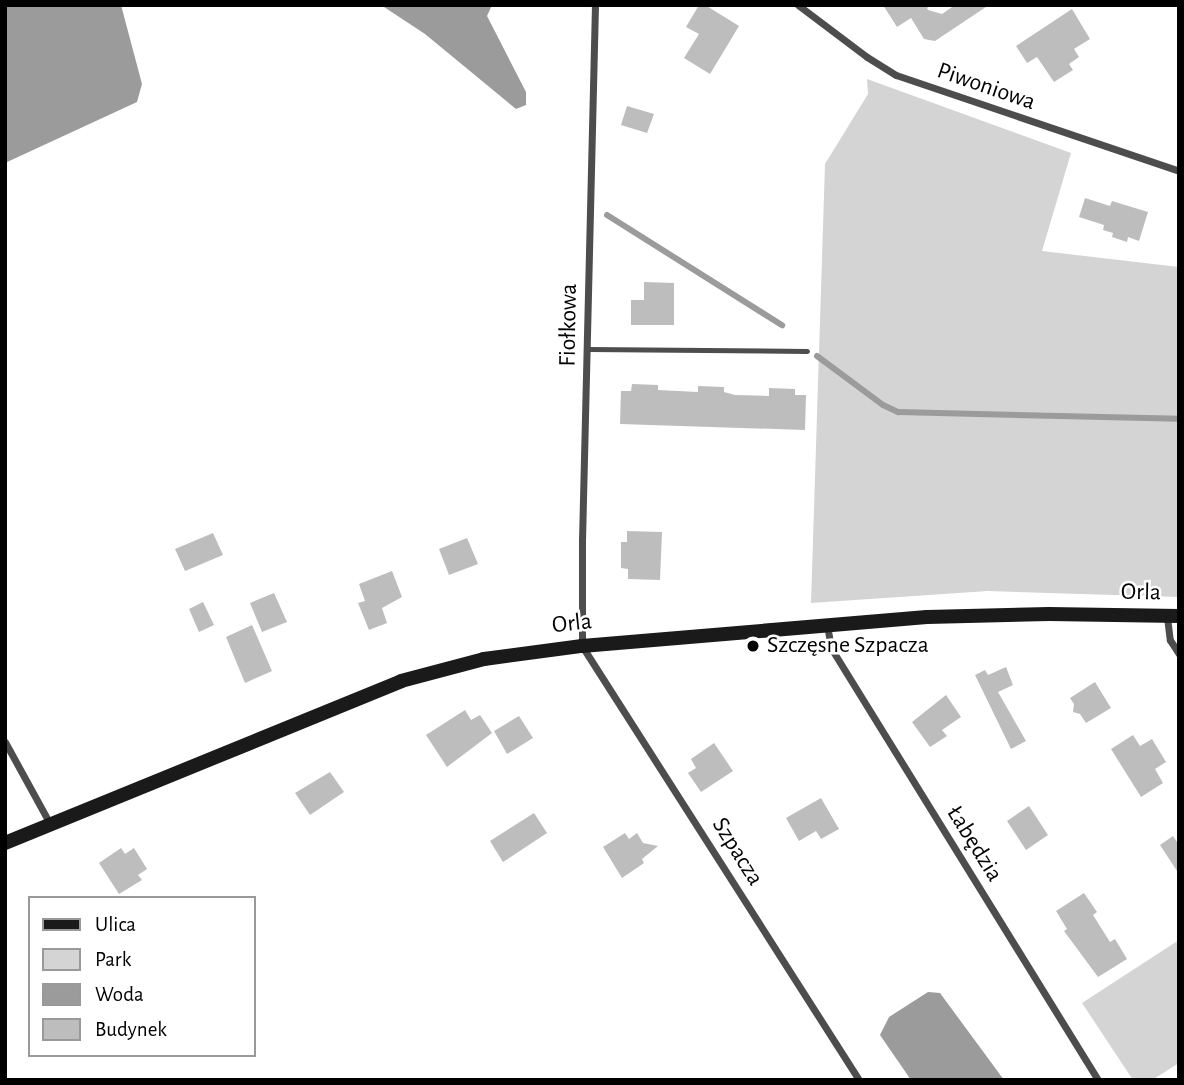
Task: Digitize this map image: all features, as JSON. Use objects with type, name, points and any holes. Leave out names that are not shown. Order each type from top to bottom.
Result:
[{"type":"street","name":"Fiołkowa","points":[[582,646],[594,5]]},
{"type":"street","name":"Piwoniowa","points":[[798,5],[867,58],[896,75],[1179,171]]},
{"type":"street","name":"Orla","points":[[5,843],[401,681],[484,659],[582,646],[988,614],[1173,616]]},
{"type":"street","points":[[1173,616],[1170,640],[1179,654]]},
{"type":"street","name":"Łabędzia","points":[[827,625],[831,648],[1098,1080]]},
{"type":"street","name":"Szpacza","points":[[582,646],[859,1080]]},
{"type":"street","points":[[5,742],[50,825]]},
{"type":"lane","points":[[588,349],[807,351]]},
{"type":"green space","points":[[867,79],[1071,153],[1042,251],[1179,267],[1179,597],[988,591],[811,603],[825,164],[868,94]]},
{"type":"green space","points":[[1179,940],[1179,1063],[1152,1080],[1133,1080],[1082,1003]]},
{"type":"water","points":[[5,5],[121,5],[142,84],[137,102],[5,163]]},
{"type":"water","points":[[381,5],[492,5],[487,16],[526,92],[526,105],[516,109],[425,34]]},
{"type":"water","points":[[928,992],[940,993],[1004,1080],[911,1080],[880,1035],[889,1017]]},
{"type":"building","points":[[699,5],[705,5],[739,26],[710,74],[684,58],[699,34],[686,27]]},
{"type":"building","points":[[883,5],[931,5],[928,10],[942,14],[955,5],[989,5],[935,41],[924,39],[911,18],[897,27]]},
{"type":"building","points":[[1072,9],[1090,39],[1074,49],[1079,57],[1069,64],[1073,70],[1054,82],[1037,57],[1027,63],[1016,46]]},
{"type":"building","points":[[627,106],[654,114],[647,133],[621,125]]},
{"type":"building","points":[[1085,198],[1110,206],[1112,201],[1148,212],[1139,241],[1128,237],[1127,242],[1112,237],[1113,233],[1103,230],[1104,225],[1079,217]]},
{"type":"building","points":[[644,282],[674,283],[674,325],[631,325],[631,300],[644,300]]},
{"type":"building","points":[[632,384],[658,385],[658,390],[698,392],[698,386],[724,387],[724,392],[735,395],[769,396],[769,388],[795,389],[795,395],[806,395],[805,430],[620,424],[621,391],[631,391]]},
{"type":"building","points":[[627,531],[662,532],[660,580],[628,579],[628,569],[621,568],[621,542],[627,542]]},
{"type":"building","points":[[213,533],[223,555],[185,571],[175,549]]},
{"type":"building","points":[[467,538],[478,564],[449,575],[439,549]]},
{"type":"building","points":[[392,571],[402,597],[382,608],[387,623],[369,630],[358,603],[365,601],[359,584]]},
{"type":"building","points":[[274,593],[287,622],[262,632],[250,603]]},
{"type":"building","points":[[203,602],[214,625],[199,632],[189,609]]},
{"type":"building","points":[[252,625],[272,671],[245,683],[226,637]]},
{"type":"building","points":[[1006,667],[1013,685],[998,692],[1026,741],[1011,749],[975,675],[985,670],[988,675]]},
{"type":"building","points":[[1095,682],[1111,708],[1086,723],[1080,714],[1073,712],[1074,704],[1070,698]]},
{"type":"building","points":[[946,695],[961,717],[942,730],[947,736],[930,747],[912,722]]},
{"type":"building","points":[[465,710],[471,720],[480,715],[492,733],[447,767],[426,735]]},
{"type":"building","points":[[519,716],[533,738],[507,754],[494,731]]},
{"type":"building","points":[[1133,735],[1140,746],[1152,739],[1166,762],[1155,769],[1163,783],[1141,797],[1111,749]]},
{"type":"building","points":[[714,743],[733,771],[701,792],[688,773],[696,768],[691,759]]},
{"type":"building","points":[[330,772],[344,792],[310,815],[295,793]]},
{"type":"building","points":[[821,798],[839,829],[821,839],[816,831],[799,841],[786,818]]},
{"type":"building","points":[[1029,806],[1048,835],[1026,850],[1007,821]]},
{"type":"building","points":[[534,813],[547,833],[503,862],[490,841]]},
{"type":"building","points":[[625,833],[629,839],[637,833],[643,843],[658,846],[642,859],[644,863],[622,878],[603,847]]},
{"type":"building","points":[[1173,836],[1179,845],[1179,874],[1160,845]]},
{"type":"building","points":[[121,848],[125,854],[134,848],[147,869],[138,875],[142,880],[119,894],[99,863]]},
{"type":"building","points":[[1084,893],[1097,912],[1093,915],[1110,942],[1115,939],[1127,959],[1098,977],[1064,931],[1067,929],[1056,911]]},
{"type":"waterway","points":[[607,215],[782,325]]},
{"type":"waterway","points":[[817,356],[883,405],[898,412],[1179,419]]},
{"type":"place","name":"Szczęsne Szpacza","points":[[753,646]]}]
